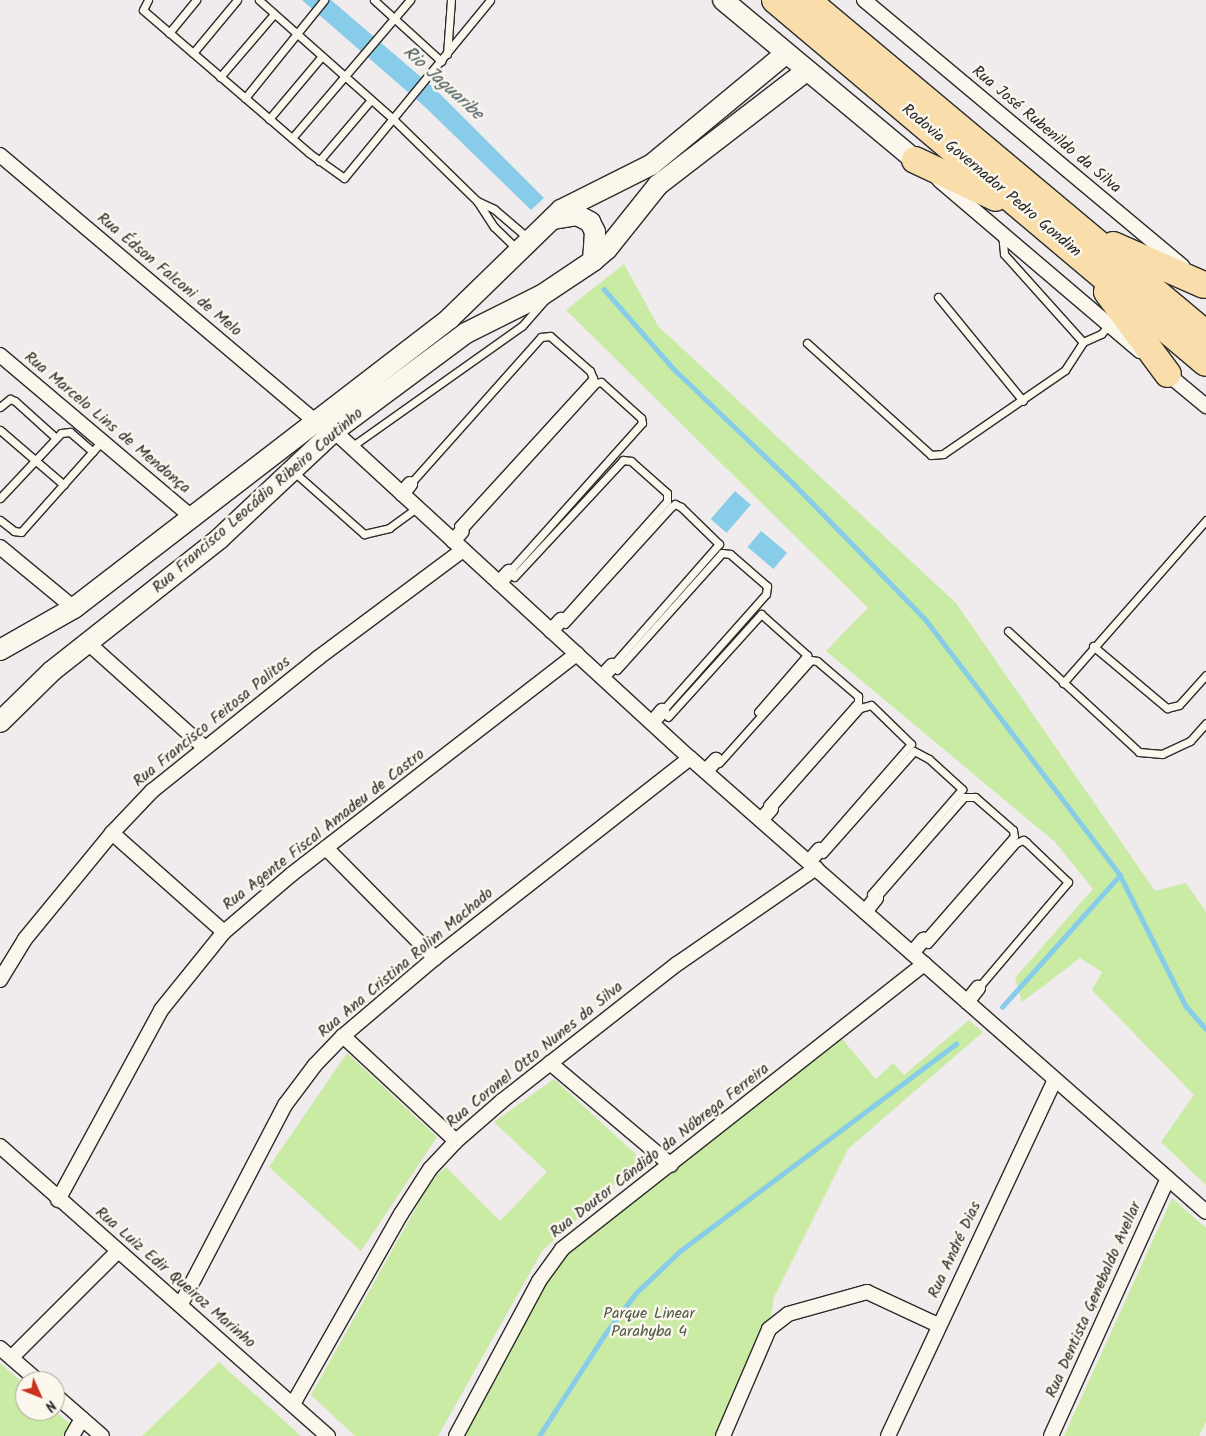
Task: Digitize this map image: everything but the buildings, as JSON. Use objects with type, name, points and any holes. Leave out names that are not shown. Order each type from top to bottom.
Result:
[{"type":"highway","name":"Rodovia Governador Pedro Gondim","points":[[775,0],[1028,213],[1089,250],[1206,334]]},
{"type":"highway","name":"Rodovia Governador Pedro Gondim","points":[[816,4],[1089,250],[1206,363]]},
{"type":"highway","points":[[915,160],[1028,213]]},
{"type":"highway","points":[[1089,250],[1205,285]]},
{"type":"highway","points":[[1089,250],[1168,374]]},
{"type":"main road","points":[[723,0],[785,54],[915,160]]},
{"type":"main road","name":"Rua Francisco Leocádio Ribeiro Coutinho","points":[[0,650],[74,608],[458,312],[523,244],[549,220],[574,201],[617,185],[652,165],[785,54]]},
{"type":"main road","name":"Rua Francisco Leocádio Ribeiro Coutinho","points":[[0,722],[52,670],[219,539],[334,432],[466,333],[555,287],[594,261],[607,249],[658,185],[806,71]]},
{"type":"main road","points":[[549,220],[577,215],[590,222],[595,232],[594,261]]},
{"type":"street","name":"Rua José Rubenildo da Silva","points":[[864,0],[1205,285]]},
{"type":"street","name":"Rua Édson Falconi de Melo","points":[[0,154],[316,422]]},
{"type":"street","points":[[915,160],[1206,406]]},
{"type":"street","name":"Rua Marcelo Lins de Mendonça","points":[[0,355],[98,447],[192,517]]},
{"type":"street","points":[[334,432],[406,489],[417,508],[457,537],[502,586],[690,758],[1206,1212]]},
{"type":"street","name":"Rua Francisco Feitosa Palitos","points":[[0,980],[25,939],[112,833],[152,791],[457,537]]},
{"type":"street","points":[[0,546],[74,608]]},
{"type":"street","points":[[502,586],[512,575]]},
{"type":"street","points":[[553,633],[563,622]]},
{"type":"street","points":[[88,643],[204,747]]},
{"type":"street","name":"Rua Agente Fiscal Amadeu de Castro","points":[[58,1200],[161,1010],[224,932],[326,848],[577,654]]},
{"type":"street","points":[[604,679],[614,668]]},
{"type":"street","points":[[655,725],[665,714]]},
{"type":"street","name":"Rua Ana Cristina Rolim Machado","points":[[182,1304],[285,1105],[315,1065],[343,1036],[434,958],[690,758]]},
{"type":"street","points":[[707,772],[717,761]]},
{"type":"street","points":[[759,818],[769,807]]},
{"type":"street","points":[[112,833],[224,932]]},
{"type":"street","points":[[326,848],[434,958]]},
{"type":"street","name":"Rua Coronel Otto Nunes da Silva","points":[[293,1404],[400,1214],[430,1169],[456,1141],[550,1063],[677,964],[813,865],[821,852]]},
{"type":"street","points":[[863,909],[874,896]]},
{"type":"street","name":"Rua Doutor Cândido da Nóbrega Ferreira","points":[[456,1436],[553,1260],[576,1237],[671,1165],[917,958],[926,942]]},
{"type":"street","points":[[967,1002],[978,988]]},
{"type":"street","points":[[343,1036],[456,1141]]},
{"type":"street","points":[[550,1063],[671,1165]]},
{"type":"street","name":"Rua André Dias","points":[[888,1436],[938,1325],[1055,1080]]},
{"type":"street","name":"Rua Luiz Edir Queiroz Marinho","points":[[0,1146],[58,1200],[182,1304],[328,1436]]},
{"type":"street","name":"Rua Dentista Genebaldo Avellar","points":[[1051,1436],[1168,1178]]},
{"type":"street","points":[[12,1357],[118,1250]]},
{"type":"street","points":[[723,1436],[769,1329],[788,1314],[867,1292],[938,1325]]},
{"type":"street","points":[[0,1348],[27,1371]]},
{"type":"street","points":[[65,1404],[102,1436]]},
{"type":"street","points":[[72,1436],[82,1419]]},
{"type":"lane","points":[[148,0],[142,9],[340,178],[350,174],[490,0]]},
{"type":"lane","points":[[168,32],[196,0]]},
{"type":"lane","points":[[193,53],[237,0]]},
{"type":"lane","points":[[259,0],[394,120],[477,201],[494,227],[523,244]]},
{"type":"lane","points":[[245,98],[324,0]]},
{"type":"lane","points":[[374,0],[441,61]]},
{"type":"lane","points":[[292,138],[410,0]]},
{"type":"lane","points":[[447,54],[451,0]]},
{"type":"lane","points":[[220,77],[274,14]]},
{"type":"lane","points":[[269,119],[322,56]]},
{"type":"lane","points":[[319,161],[371,100]]},
{"type":"lane","points":[[477,201],[494,209],[523,244]]},
{"type":"lane","points":[[1002,234],[1004,254],[1083,342]]},
{"type":"lane","points":[[351,447],[522,326],[555,287]]},
{"type":"lane","points":[[938,297],[1023,401]]},
{"type":"lane","points":[[807,343],[916,444],[931,454],[944,454],[1066,370],[1083,342],[1101,334],[1109,325]]},
{"type":"lane","points":[[406,489],[541,337],[550,336],[590,371],[593,378],[457,537]]},
{"type":"lane","points":[[457,537],[596,383],[601,382],[641,418],[640,426],[512,575]]},
{"type":"lane","points":[[0,407],[10,398],[56,438]]},
{"type":"lane","points":[[0,430],[64,485]]},
{"type":"lane","points":[[0,498],[33,460],[61,433],[70,432],[98,447],[21,532],[14,531],[0,520]]},
{"type":"lane","points":[[512,575],[623,460],[631,461],[668,493],[667,501],[563,622]]},
{"type":"lane","points":[[292,470],[364,534],[389,528],[417,508]]},
{"type":"lane","points":[[563,622],[671,507],[675,504],[680,507],[719,544],[614,668]]},
{"type":"lane","points":[[1063,683],[1093,646],[1206,520]]},
{"type":"lane","points":[[614,668],[722,553],[730,554],[768,586],[766,594],[665,714]]},
{"type":"lane","points":[[665,714],[761,614],[806,650],[806,657],[717,761]]},
{"type":"lane","points":[[1008,631],[1139,752],[1162,754],[1190,741],[1206,723]]},
{"type":"lane","points":[[1093,646],[1167,708],[1179,705],[1206,676]]},
{"type":"lane","points":[[717,761],[811,660],[817,661],[858,696],[858,702],[769,807]]},
{"type":"lane","points":[[769,807],[860,708],[872,705],[911,744],[821,852]]},
{"type":"lane","points":[[821,852],[912,753],[917,750],[929,759],[962,789],[874,896]]},
{"type":"lane","points":[[874,896],[964,797],[975,797],[1013,830],[1014,836],[926,942]]},
{"type":"lane","points":[[926,942],[1016,843],[1023,840],[1026,842],[1068,882],[978,988]]},
{"type":"green space","points":[[624,264],[658,326],[956,603],[1155,891],[1186,883],[1206,912],[1206,1185],[1161,1142],[1194,1095],[1092,990],[1102,972],[1080,958],[1022,1002],[1015,978],[1093,889],[1055,842],[826,651],[868,608],[566,310]]},
{"type":"green space","name":"Parque Linear Parahyba 4","points":[[969,1020],[983,1032],[848,1149],[774,1297],[769,1329],[721,1436],[454,1436],[562,1249],[837,1033],[876,1079],[893,1063],[904,1075]]},
{"type":"green space","points":[[347,1053],[437,1137],[361,1251],[269,1167]]},
{"type":"green space","points":[[554,1079],[642,1160],[542,1251],[438,1436],[355,1436],[311,1395],[431,1181],[446,1167],[500,1221],[547,1172],[494,1122]]},
{"type":"green space","points":[[1172,1198],[1206,1228],[1206,1422],[1199,1436],[1064,1436]]},
{"type":"green space","points":[[219,1362],[301,1436],[142,1436]]},
{"type":"green space","points":[[0,1363],[15,1376],[15,1421],[65,1420],[70,1424],[63,1436],[0,1436]]},
{"type":"water","points":[[302,0],[331,0],[436,90],[544,198],[531,210],[424,106]]},
{"type":"water","points":[[735,491],[751,505],[727,533],[711,519]]},
{"type":"water","points":[[761,531],[787,553],[774,569],[748,547]]},
{"type":"waterway","points":[[604,289],[673,368],[792,482],[926,620],[1120,875],[1186,1006],[1206,1029]]},
{"type":"waterway","points":[[1002,1007],[1120,875]]},
{"type":"waterway","points":[[539,1436],[605,1334],[636,1293],[680,1251],[956,1044]]},
{"type":"water label","name":"Rio Jaguaribe","points":[[442,84]]}]
